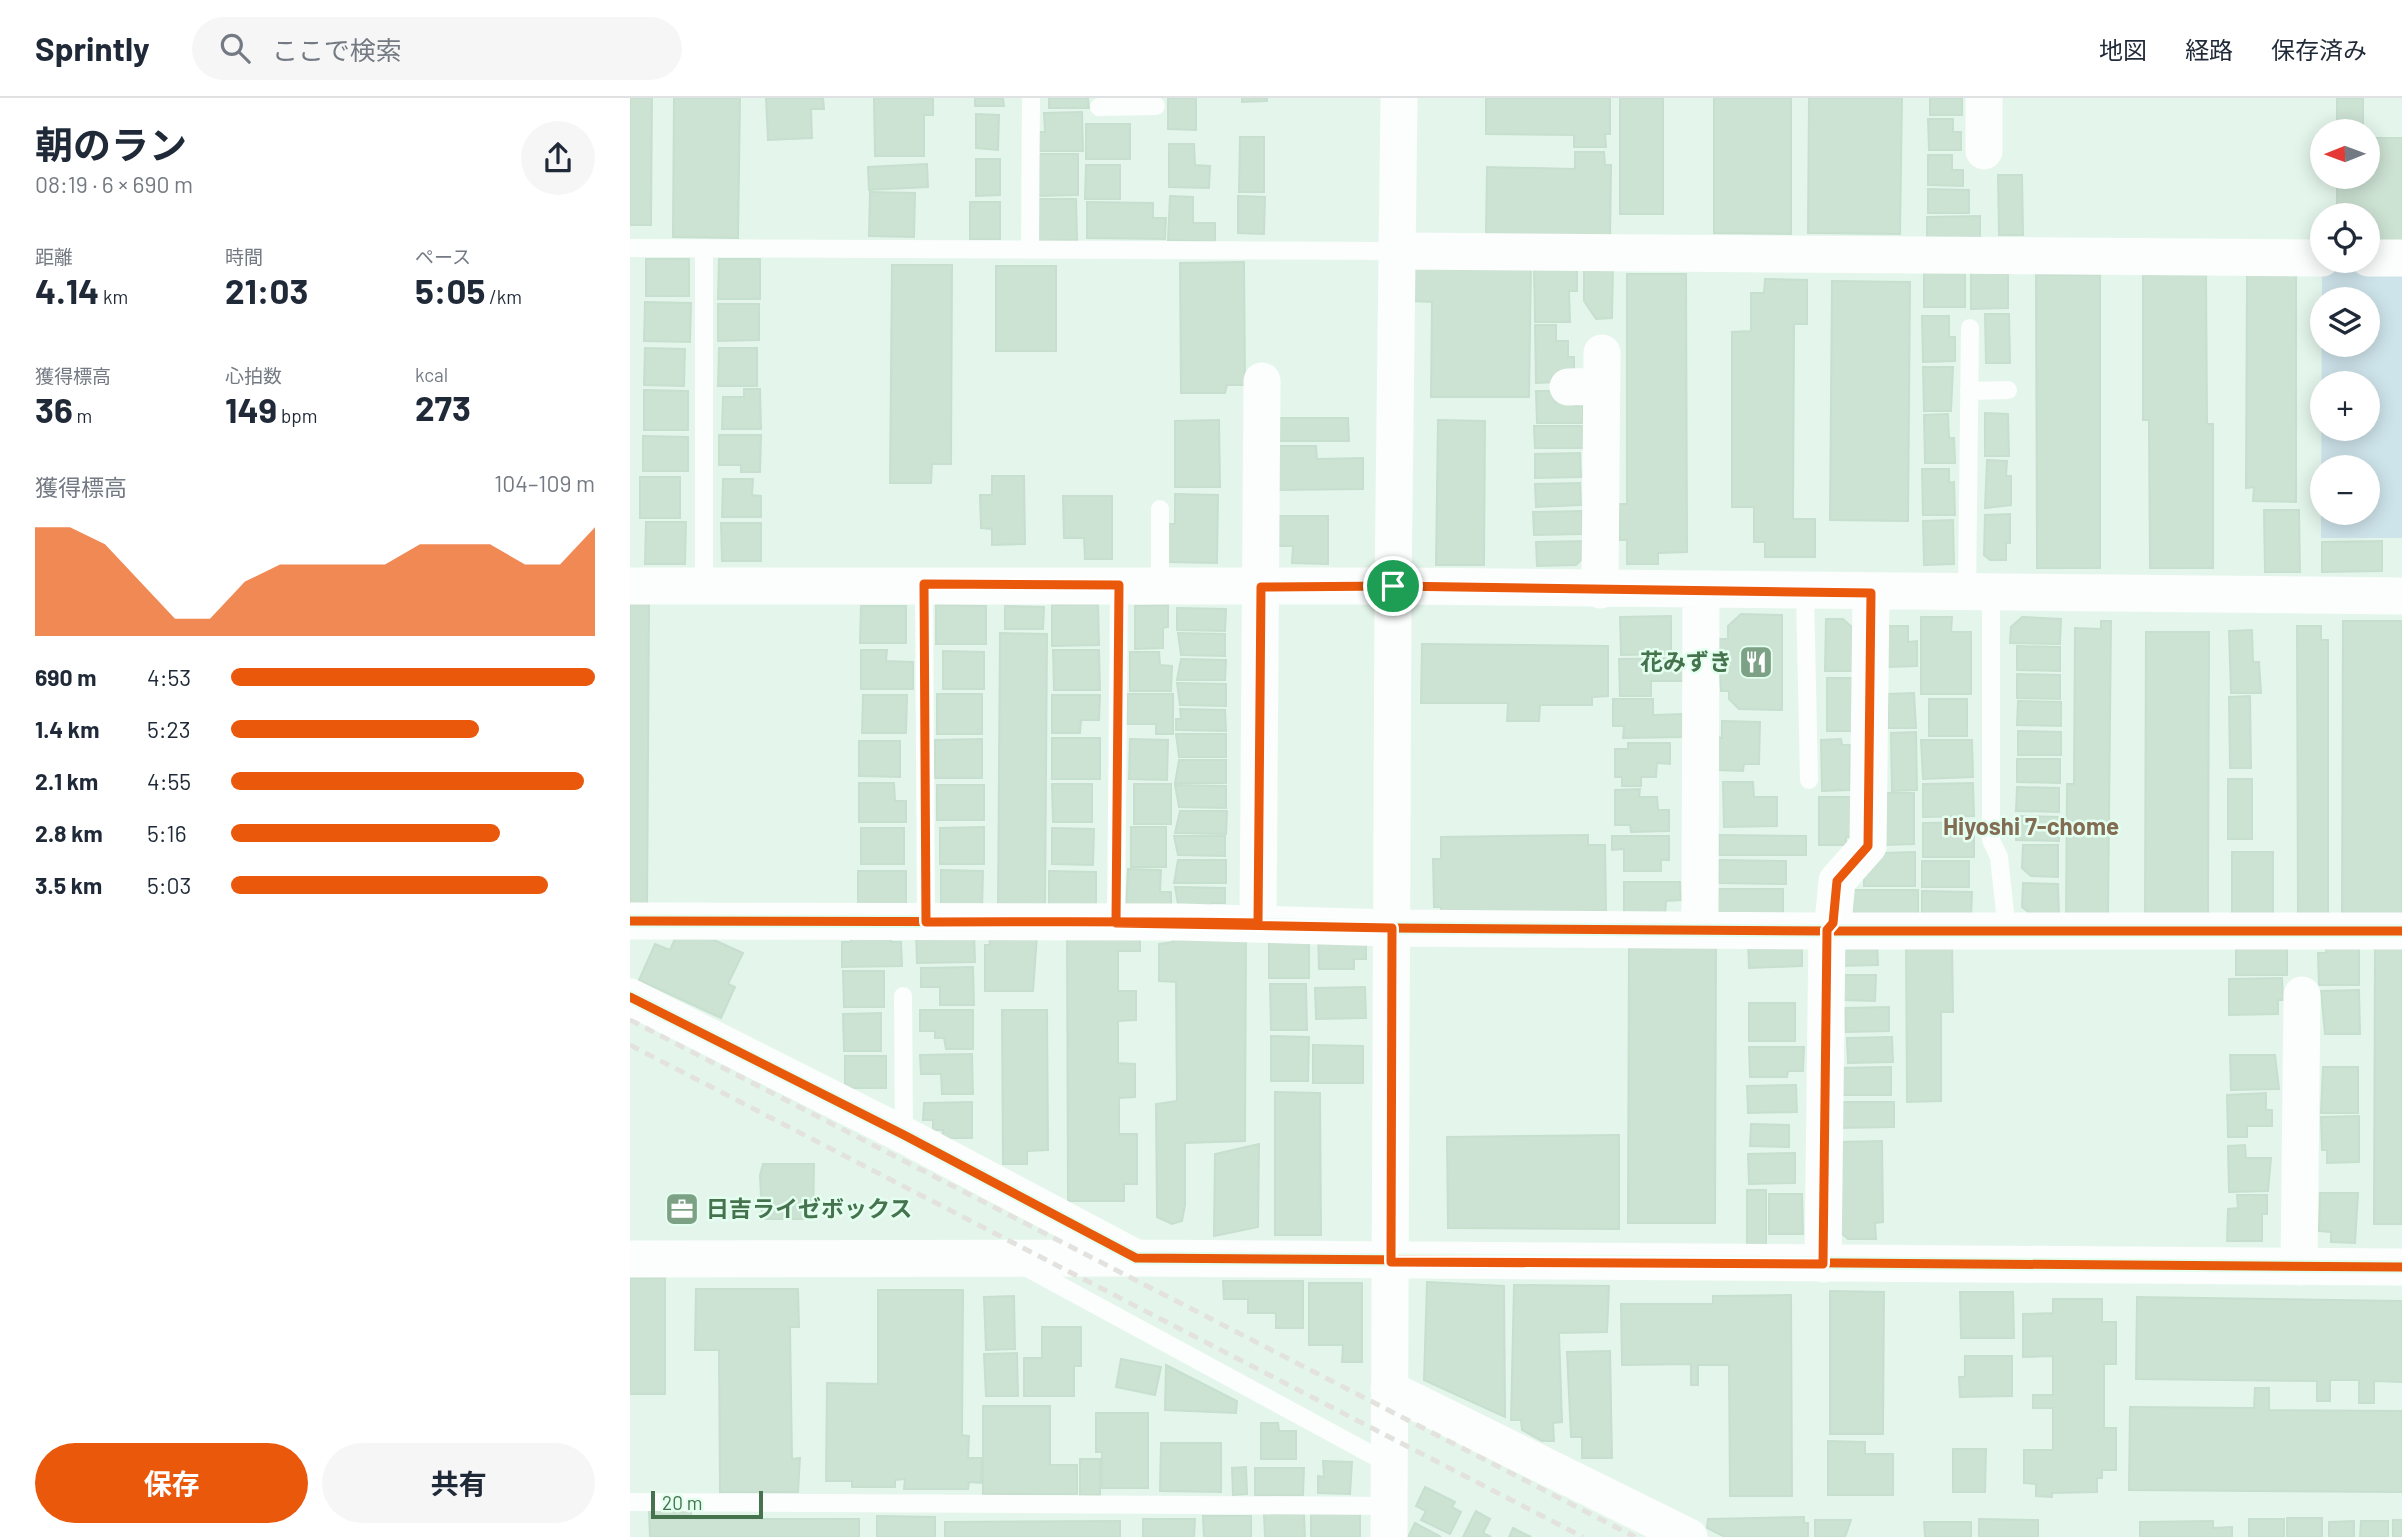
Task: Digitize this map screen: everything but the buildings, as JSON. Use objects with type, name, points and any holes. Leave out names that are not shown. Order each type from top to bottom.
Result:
[{"type":"street","points":[[1389,1522],[1393,586],[1399,98]]},
{"type":"street","points":[[1397,251],[2310,258]]},
{"type":"street","points":[[2380,258],[2402,258]]},
{"type":"street","points":[[1591,375],[1600,590]]},
{"type":"street","points":[[1258,923],[1262,381]]},
{"type":"street","points":[[630,586],[1393,586],[1871,593],[2402,596]]},
{"type":"street","points":[[1700,930],[1701,591]]},
{"type":"street","points":[[1823,1264],[1827,930],[1833,923],[1837,881],[1868,846],[1871,593]]},
{"type":"street","points":[[630,921],[1258,923],[1392,928],[1700,930],[2402,931]]},
{"type":"street","points":[[2299,1266],[2288,1031],[2302,995]]},
{"type":"street","points":[[630,997],[904,1135],[1136,1258]]},
{"type":"street","points":[[630,1259],[1136,1258],[1391,1262],[2402,1267]]},
{"type":"street","points":[[1389,1389],[1689,1537]]},
{"type":"lane","points":[[1030,249],[1031,98]]},
{"type":"lane","points":[[1099,107],[1156,106]]},
{"type":"lane","points":[[630,248],[1397,251]]},
{"type":"lane","points":[[704,248],[704,587]]},
{"type":"lane","points":[[1970,328],[1969,391],[1991,840],[1999,857],[2007,931]]},
{"type":"lane","points":[[1969,391],[2008,390]]},
{"type":"lane","points":[[1160,509],[1160,586]]},
{"type":"lane","points":[[924,584],[926,922]]},
{"type":"lane","points":[[1116,923],[1119,585]]},
{"type":"lane","points":[[1805,592],[1809,780]]},
{"type":"lane","points":[[903,996],[904,1135]]},
{"type":"lane","points":[[1009,1258],[1391,1465]]},
{"type":"lane","points":[[630,1502],[1389,1522]]},
{"type":"shaded area","points":[[2402,272],[2402,538],[2321,538],[2321,525],[2380,525],[2380,455],[2321,455],[2321,441],[2380,441],[2380,371],[2322,371],[2322,357],[2380,357],[2380,287],[2322,287],[2322,273]]},
{"type":"railway","points":[[630,1020],[1635,1537]]},
{"type":"railway","points":[[630,1045],[1583,1537]]},
{"type":"cycle path","points":[[630,921],[1180,922],[1392,928],[1827,931],[2402,931]]},
{"type":"cycle path","points":[[630,997],[904,1135],[1136,1258],[2402,1267]]},
{"type":"place","name":"花みずき","points":[[1756,662]]},
{"type":"place","name":"日吉ライゼボックス","points":[[682,1209]]},
{"type":"district","name":"Hiyoshi 7-chome","points":[[2031,827]]},
{"type":"route","points":[[1393,586],[1261,587],[1258,923],[1180,922],[1116,923],[926,922],[924,584],[1119,585],[1116,923],[1258,923],[1392,928],[1391,1262],[1823,1264],[1827,930],[1833,923],[1837,881],[1868,846],[1871,593],[1393,586]]}]
